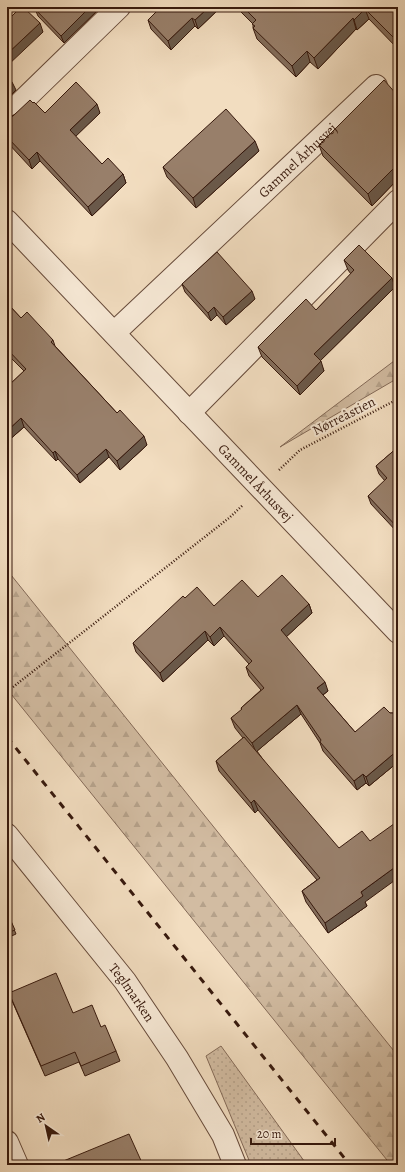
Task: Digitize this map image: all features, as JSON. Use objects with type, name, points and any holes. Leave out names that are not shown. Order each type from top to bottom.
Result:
[{"type":"street","points":[[7,116],[119,7]]},
{"type":"street","name":"Gammel Århusvej","points":[[114,333],[376,86]]},
{"type":"street","points":[[189,413],[398,201]]},
{"type":"street","name":"Gammel Århusvej","points":[[7,221],[398,632]]},
{"type":"street","name":"Teglmarken","points":[[7,835],[125,981],[177,1058],[223,1135],[235,1165]]},
{"type":"street","points":[[7,1142],[17,1165]]},
{"type":"path","name":"Nørreåstien","points":[[300,450],[398,399]]},
{"type":"path","points":[[13,687],[229,518]]},
{"type":"green space","points":[[398,358],[398,378],[280,447]]},
{"type":"green space","points":[[7,570],[398,1056],[398,1165],[391,1165],[7,689]]},
{"type":"green space","points":[[221,1046],[307,1165],[251,1165],[206,1056]]},
{"type":"building","points":[[21,7],[23,7],[40,23],[7,54],[7,21]]},
{"type":"building","points":[[37,7],[90,7],[61,36],[35,9]]},
{"type":"building","points":[[161,7],[209,7],[195,20],[192,18],[168,41],[148,20]]},
{"type":"building","points":[[243,7],[398,7],[398,42],[365,9],[354,20],[353,18],[314,58],[307,51],[292,66],[253,28],[255,26],[252,24],[256,20]]},
{"type":"building","points":[[7,76],[12,82],[7,87]]},
{"type":"building","points":[[384,80],[398,96],[398,176],[393,169],[368,194],[319,145]]},
{"type":"building","points":[[76,82],[97,104],[70,130],[102,164],[108,158],[123,174],[88,207],[37,152],[29,160],[7,137],[7,119],[13,116],[30,100],[45,113]]},
{"type":"building","points":[[226,109],[255,141],[193,198],[163,167]]},
{"type":"building","points":[[359,245],[392,278],[314,354],[321,361],[297,386],[258,347],[306,299],[316,310],[354,270],[344,260]]},
{"type":"building","points":[[217,252],[252,291],[223,317],[214,307],[208,313],[182,284]]},
{"type":"building","points":[[7,303],[21,318],[27,312],[53,340],[51,342],[117,413],[120,410],[144,436],[117,461],[106,449],[77,475],[55,451],[53,453],[21,418],[7,431],[7,387],[26,369],[7,349]]},
{"type":"building","points":[[398,447],[398,528],[368,496],[387,478],[376,466]]},
{"type":"building","points":[[282,575],[309,604],[281,630],[325,682],[317,688],[355,732],[384,707],[390,713],[398,713],[398,750],[366,777],[363,774],[354,781],[320,742],[321,740],[297,705],[252,743],[231,718],[264,688],[246,667],[252,661],[220,627],[210,637],[205,631],[160,673],[133,643],[183,596],[185,598],[197,587],[214,606],[242,580],[258,597]]},
{"type":"building","points":[[244,737],[339,848],[362,831],[370,841],[398,821],[398,865],[361,892],[363,896],[325,923],[302,891],[320,878],[254,800],[251,803],[216,761]]},
{"type":"building","points":[[7,912],[15,930],[7,933]]},
{"type":"building","points":[[56,973],[73,1013],[92,1005],[101,1027],[105,1025],[116,1051],[81,1066],[75,1052],[41,1066],[9,993]]},
{"type":"building","points":[[129,1134],[143,1165],[62,1165],[61,1162]]},
{"type":"railway","points":[[7,737],[350,1165]]}]
